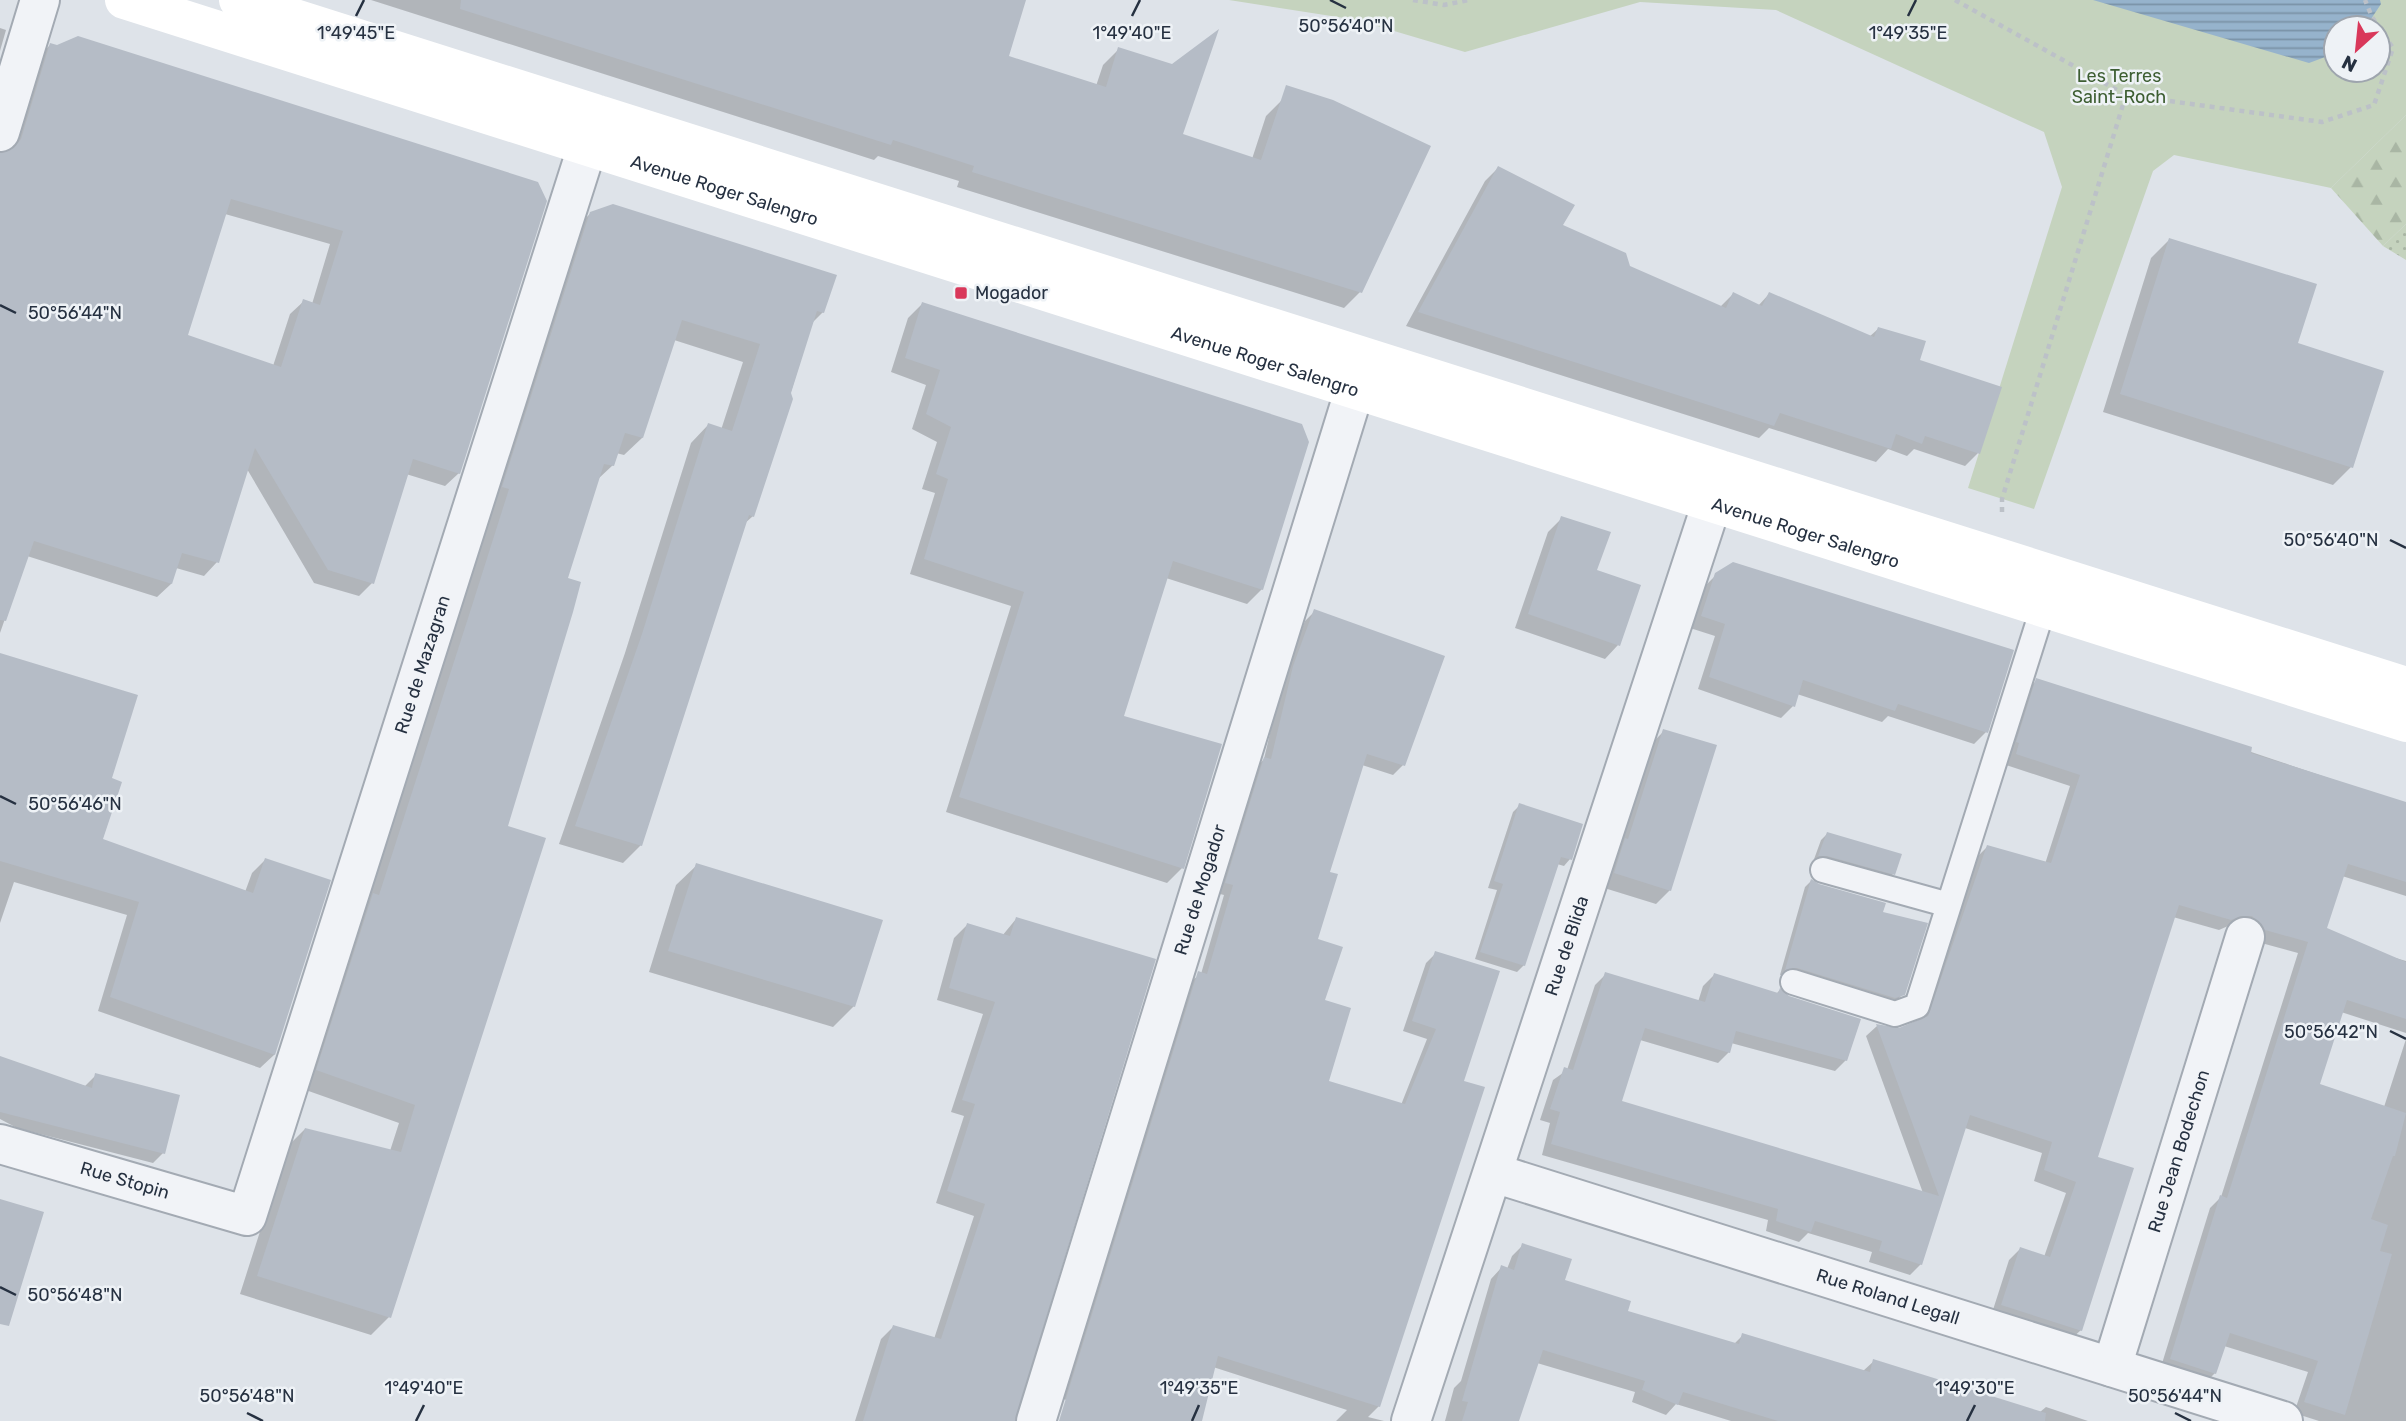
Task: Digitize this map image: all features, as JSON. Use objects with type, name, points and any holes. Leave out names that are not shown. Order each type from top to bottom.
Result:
[{"type":"main road","name":"Avenue Roger Salengro","points":[[124,0],[245,10],[593,130],[1718,487],[2043,608],[2406,723]]},
{"type":"main road","name":"Avenue Roger Salengro","points":[[1718,487],[2001,558],[2406,686]]},
{"type":"street","points":[[0,132],[40,0]]},
{"type":"street","name":"Rue de Mazagran","points":[[247,1216],[593,130]]},
{"type":"street","name":"Rue de Mogador","points":[[1036,1421],[1360,373]]},
{"type":"street","name":"Rue de Blida","points":[[1411,1421],[1718,487]]},
{"type":"street","name":"Rue Jean Bodechon","points":[[2112,1367],[2245,937]]},
{"type":"street","name":"Rue Stopin","points":[[0,1144],[247,1216]]},
{"type":"street","name":"Rue Roland Legall","points":[[1494,1173],[2283,1421]]},
{"type":"lane","points":[[1793,982],[1895,1014],[1917,1006],[2043,608]]},
{"type":"lane","points":[[1823,870],[1949,905]]},
{"type":"path","points":[[1413,0],[1444,5],[1469,0]]},
{"type":"path","points":[[1955,0],[2126,95],[2322,122],[2374,105],[2393,48],[2372,17],[2365,0]]},
{"type":"path","points":[[2001,558],[2002,499],[2126,95]]},
{"type":"green space","name":"Les Terres Saint-Roch","points":[[1229,0],[2406,0],[2406,115],[2331,188],[2174,155],[2153,171],[2034,509],[1968,488],[2062,187],[2044,132],[1776,10],[1640,2],[1465,52],[1357,20]]},
{"type":"green space","points":[[2406,115],[2406,224],[2383,246],[2331,188]]},
{"type":"green space","points":[[2406,224],[2406,260],[2383,246]]},
{"type":"water","points":[[2093,0],[2380,0],[2381,4],[2374,14],[2322,14],[2322,58],[2309,63]]},
{"type":"building","points":[[461,0],[1026,0],[1009,56],[1106,87],[1118,47],[1172,64],[1219,29],[1183,134],[1261,160],[1286,85],[1333,100],[1431,146],[1362,293],[972,172],[974,166],[893,140],[891,145],[460,9]]},
{"type":"building","points":[[78,36],[538,182],[547,201],[460,474],[413,459],[374,584],[328,570],[255,448],[219,563],[182,553],[172,584],[34,541],[6,621],[0,620],[0,153],[14,148],[21,139],[50,43],[57,45]],"holes":[[[231,199],[343,231],[320,305],[303,299],[281,367],[188,335]]]},
{"type":"building","points":[[1498,166],[1575,205],[1563,225],[1626,253],[1630,266],[1726,308],[1733,292],[1762,306],[1769,292],[1874,337],[1878,327],[1926,341],[1920,360],[2002,387],[1980,454],[1925,436],[1922,444],[1896,434],[1891,449],[1780,413],[1774,426],[1418,312]]},
{"type":"building","points":[[613,204],[837,275],[824,313],[817,311],[791,393],[793,399],[754,517],[749,515],[642,846],[575,826],[642,634],[708,423],[732,431],[760,344],[682,320],[643,438],[625,433],[614,466],[604,464],[568,578],[581,582],[508,826],[546,838],[391,1318],[257,1276],[305,1128],[401,1152],[415,1105],[316,1070],[373,893],[379,895],[470,612],[509,489],[502,487],[590,212]]},
{"type":"building","points":[[2169,238],[2317,284],[2298,343],[2384,371],[2353,468],[2120,394]]},
{"type":"building","points":[[922,302],[1302,424],[1309,442],[1263,590],[1173,561],[1124,716],[1222,744],[1184,869],[959,797],[1024,592],[924,559],[948,479],[936,474],[951,427],[926,414],[940,370],[905,358]]},
{"type":"building","points":[[1561,516],[1611,532],[1597,570],[1641,585],[1620,646],[1528,614]]},
{"type":"building","points":[[1733,562],[2014,650],[1988,733],[1898,704],[1895,711],[1803,680],[1795,707],[1709,677],[1725,624],[1701,616],[1715,573]]},
{"type":"building","points":[[1314,609],[1445,656],[1405,766],[1367,754],[1330,872],[1338,874],[1318,939],[1343,947],[1325,1000],[1351,1008],[1329,1081],[1405,1104],[1436,1029],[1412,1021],[1435,951],[1500,971],[1464,1081],[1485,1087],[1380,1407],[1218,1356],[1202,1421],[1059,1421],[1198,971],[1207,974],[1233,885],[1225,883],[1264,757],[1271,759],[1293,666]]},
{"type":"building","points":[[0,653],[138,695],[112,778],[122,782],[103,839],[253,893],[265,858],[331,880],[275,1055],[110,997],[139,902],[0,861]]},
{"type":"building","points":[[2036,678],[2252,747],[2251,753],[2406,802],[2406,882],[2348,864],[2327,928],[2406,962],[2406,1019],[2347,1000],[2320,1084],[2406,1113],[2395,1156],[2371,1219],[2388,1225],[2380,1251],[2392,1254],[2345,1415],[2304,1402],[2318,1361],[2230,1333],[2216,1374],[2170,1359],[2220,1195],[2227,1198],[2308,942],[2265,930],[2252,916],[2231,920],[2179,905],[2098,1157],[2134,1168],[2082,1331],[2001,1305],[2020,1247],[2050,1257],[2076,1182],[2044,1170],[2052,1142],[1970,1115],[1922,1265],[1879,1251],[1882,1241],[1815,1221],[1811,1232],[1776,1221],[1778,1209],[1551,1144],[1560,1112],[1550,1109],[1564,1067],[1573,1070],[1605,972],[1705,1002],[1714,973],[1778,993],[1780,988],[1789,996],[1861,1019],[1847,1061],[1736,1031],[1730,1053],[1645,1028],[1622,1101],[1939,1196],[1876,1024],[1899,1028],[1928,1016],[1987,845],[2051,863],[2080,775],[2016,754],[2019,743],[2016,742]]},
{"type":"building","points":[[1663,729],[1717,745],[1671,891],[1614,873],[1625,838],[1628,839]]},
{"type":"building","points":[[1519,803],[1583,824],[1572,860],[1561,857],[1525,966],[1480,952],[1503,884],[1494,881]]},
{"type":"building","points":[[1827,832],[1902,854],[1895,875],[1827,856],[1818,856]]},
{"type":"building","points":[[696,863],[883,920],[855,1007],[668,951]]},
{"type":"building","points":[[1811,879],[1819,884],[1886,903],[1883,912],[1928,923],[1905,995],[1895,998],[1797,968],[1785,970]]},
{"type":"building","points":[[1016,917],[1156,959],[1015,1421],[863,1421],[893,1325],[941,1339],[985,1204],[947,1191],[975,1104],[962,1100],[995,1002],[949,988],[967,923],[1010,936]]},
{"type":"building","points":[[0,1056],[92,1088],[95,1073],[180,1095],[165,1154],[0,1112]]},
{"type":"building","points":[[0,1199],[44,1212],[9,1326],[0,1324]]},
{"type":"building","points":[[1522,1243],[1572,1259],[1565,1280],[1631,1301],[1628,1311],[1739,1344],[1742,1333],[1870,1372],[1873,1359],[2046,1413],[2045,1421],[1778,1421],[1683,1392],[1678,1405],[1642,1390],[1645,1381],[1543,1350],[1519,1421],[1462,1421],[1468,1402],[1462,1401],[1501,1265],[1514,1270]]},
{"type":"place","name":"Mogador","points":[[961,293]]}]
